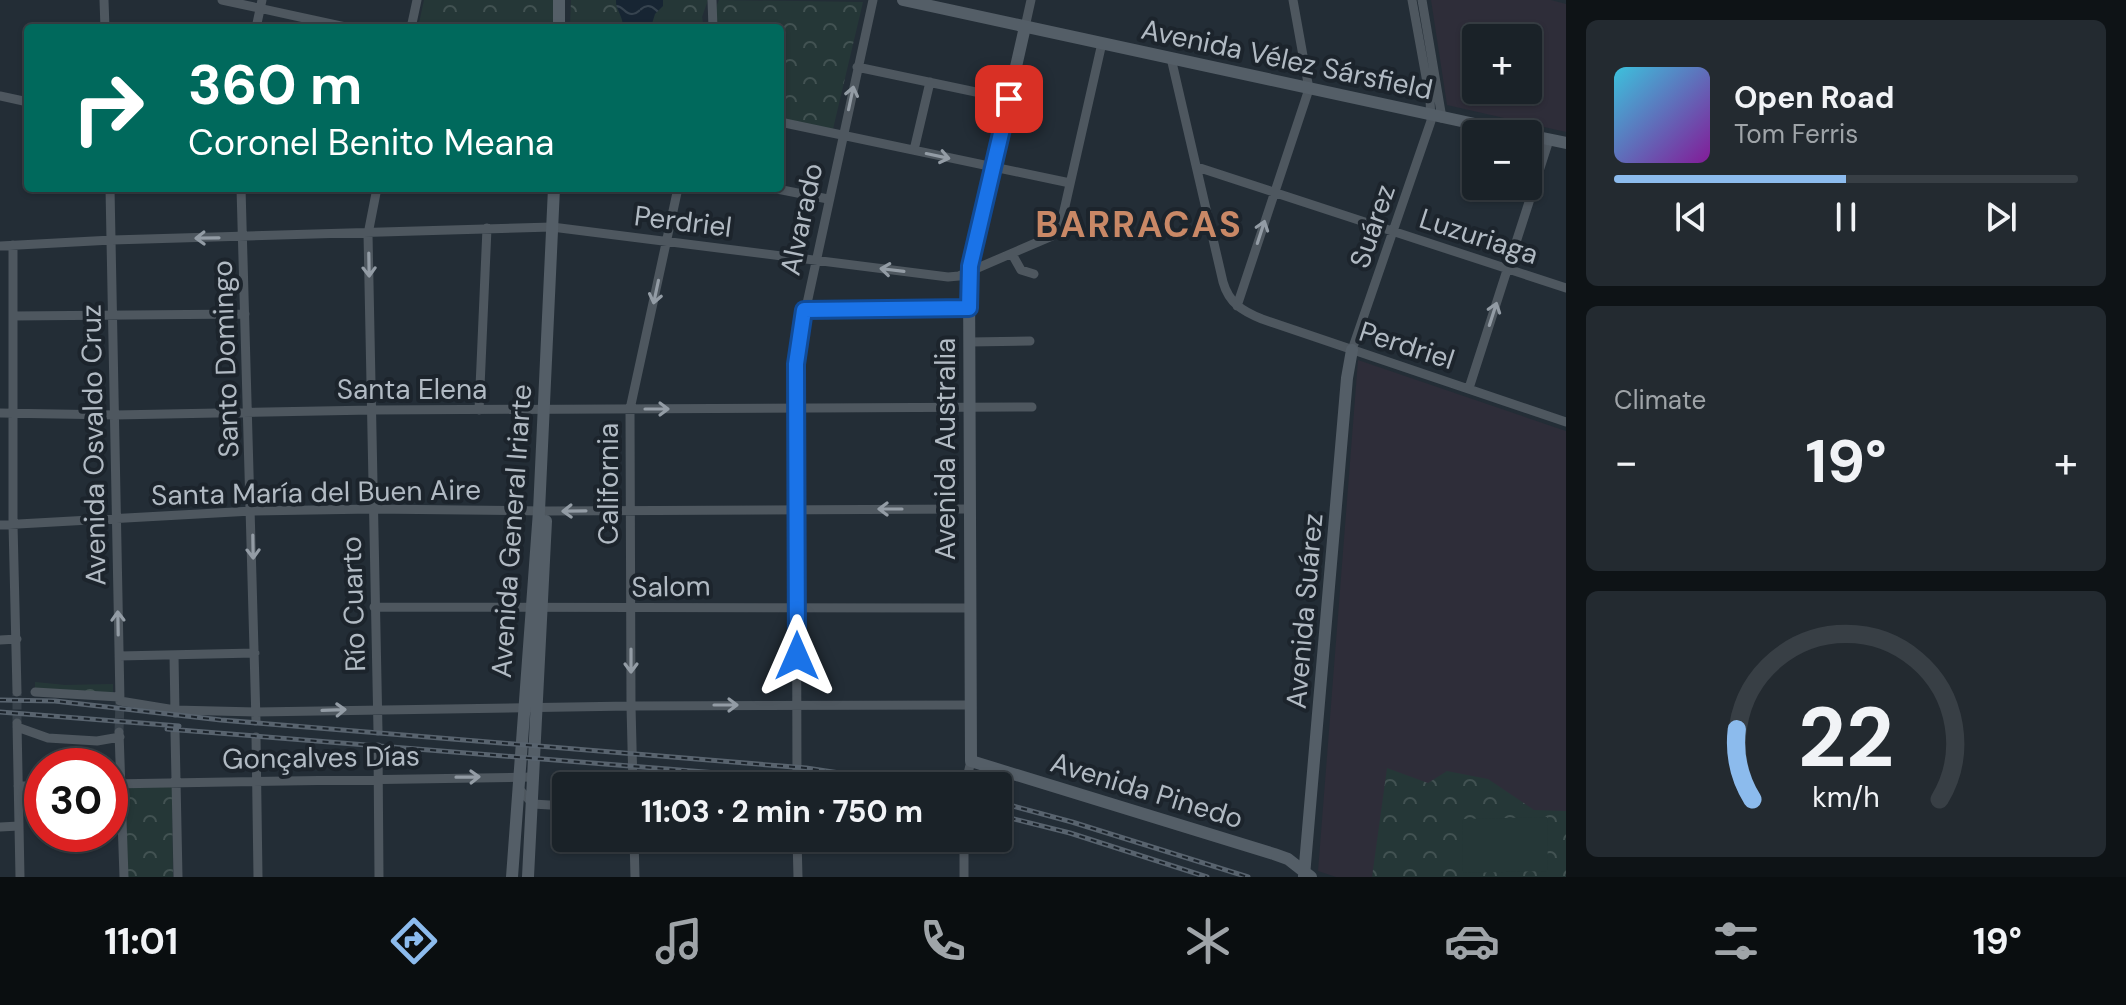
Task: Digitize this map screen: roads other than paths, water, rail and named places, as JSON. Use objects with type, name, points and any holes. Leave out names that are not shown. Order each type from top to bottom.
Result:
[{"type":"main road","points":[[559,0],[559,24]]},
{"type":"main road","points":[[566,0],[566,24]]},
{"type":"main road","name":"Avenida Vélez Sársfield","points":[[903,0],[1462,122]]},
{"type":"main road","name":"Avenida Australia","points":[[971,761],[969,274],[1025,27]]},
{"type":"main road","points":[[1542,138],[1566,143]]},
{"type":"main road","name":"Avenida General Iriarte","points":[[512,877],[524,781],[543,511],[556,227],[554,192]]},
{"type":"main road","name":"Avenida General Iriarte","points":[[556,227],[561,192]]},
{"type":"main road","name":"Avenida Suárez","points":[[1307,875],[1347,378],[1352,350]]},
{"type":"main road","name":"Avenida Pinedo","points":[[971,761],[1274,854],[1288,859],[1307,875]]},
{"type":"main road","name":"Avenida General Iriarte","points":[[524,781],[533,804],[528,877]]},
{"type":"street","points":[[104,0],[105,24]]},
{"type":"street","points":[[222,0],[261,4],[335,24]]},
{"type":"street","points":[[412,24],[417,0]]},
{"type":"street","points":[[712,0],[713,24]]},
{"type":"street","name":"Alvarado","points":[[797,772],[796,354],[873,0]]},
{"type":"street","name":"Avenida Australia","points":[[1025,27],[1031,0]]},
{"type":"street","points":[[1237,306],[1309,89],[1293,0]]},
{"type":"street","points":[[1412,0],[1437,117]]},
{"type":"street","points":[[1422,0],[1437,117]]},
{"type":"street","points":[[257,24],[261,4]]},
{"type":"street","points":[[784,123],[1070,183],[1102,43]]},
{"type":"street","points":[[1171,58],[1225,289],[1237,306]]},
{"type":"street","points":[[857,67],[1009,99]]},
{"type":"street","points":[[914,150],[930,82]]},
{"type":"street","points":[[0,96],[24,101]]},
{"type":"street","name":"Suárez","points":[[1352,350],[1437,117]]},
{"type":"street","points":[[1469,388],[1549,140]]},
{"type":"street","name":"Luzuriaga","points":[[1197,167],[1566,288]]},
{"type":"street","name":"Perdriel","points":[[0,246],[556,227],[948,277],[969,274],[1052,236],[1059,227],[1070,183]]},
{"type":"street","points":[[784,190],[828,199]]},
{"type":"street","name":"Avenida Osvaldo Cruz","points":[[110,192],[120,699]]},
{"type":"street","name":"Santo Domingo","points":[[241,192],[256,716]]},
{"type":"street","name":"Río Cuarto","points":[[376,192],[368,234],[378,731]]},
{"type":"street","name":"California","points":[[633,772],[630,409],[677,192]]},
{"type":"street","points":[[479,410],[487,228]]},
{"type":"street","points":[[13,245],[12,413],[17,692]]},
{"type":"street","points":[[1012,254],[1021,270],[1034,274]]},
{"type":"street","name":"Perdriel","points":[[1237,306],[1262,319],[1566,422]]},
{"type":"street","points":[[804,310],[969,308]]},
{"type":"street","points":[[13,316],[245,314]]},
{"type":"street","points":[[969,342],[1030,341]]},
{"type":"street","name":"Santa Elena","points":[[0,413],[115,415],[372,410],[1032,407]]},
{"type":"street","name":"Santa María del Buen Aire","points":[[0,525],[252,511],[372,509],[968,509]]},
{"type":"street","name":"Salom","points":[[374,607],[969,608]]},
{"type":"street","points":[[0,640],[17,639]]},
{"type":"street","points":[[119,656],[255,653]]},
{"type":"street","points":[[174,655],[175,711]]},
{"type":"street","points":[[35,692],[120,699],[175,711],[256,716],[378,708],[969,705]]},
{"type":"street","points":[[20,877],[17,725],[48,738],[97,741],[120,734],[119,748]]},
{"type":"street","points":[[175,732],[178,877]]},
{"type":"street","points":[[256,737],[258,877]]},
{"type":"street","points":[[378,747],[379,877]]},
{"type":"street","points":[[968,772],[971,761]]},
{"type":"street","name":"Gonçalves Días","points":[[128,784],[379,778],[524,781]]},
{"type":"street","points":[[18,786],[24,786]]},
{"type":"street","points":[[533,804],[552,805]]},
{"type":"street","points":[[0,827],[19,826]]},
{"type":"street","points":[[122,852],[124,877]]},
{"type":"street","points":[[634,852],[635,877]]},
{"type":"street","points":[[797,852],[798,877]]},
{"type":"street","points":[[964,852],[964,877]]},
{"type":"water","points":[[616,0],[663,0],[663,6],[655,14],[652,24],[622,24]]},
{"type":"tunnel","points":[[17,692],[17,723]]},
{"type":"tunnel","points":[[119,732],[120,701]]},
{"type":"railway","points":[[0,700],[55,701],[221,720],[833,772]]},
{"type":"railway","points":[[0,712],[179,726]]},
{"type":"railway","points":[[167,729],[705,772]]},
{"type":"railway","points":[[1012,806],[1248,877]]},
{"type":"railway","points":[[1012,818],[1070,833],[1207,877]]},
{"type":"district","name":"BARRACAS","points":[[1139,224]]}]
